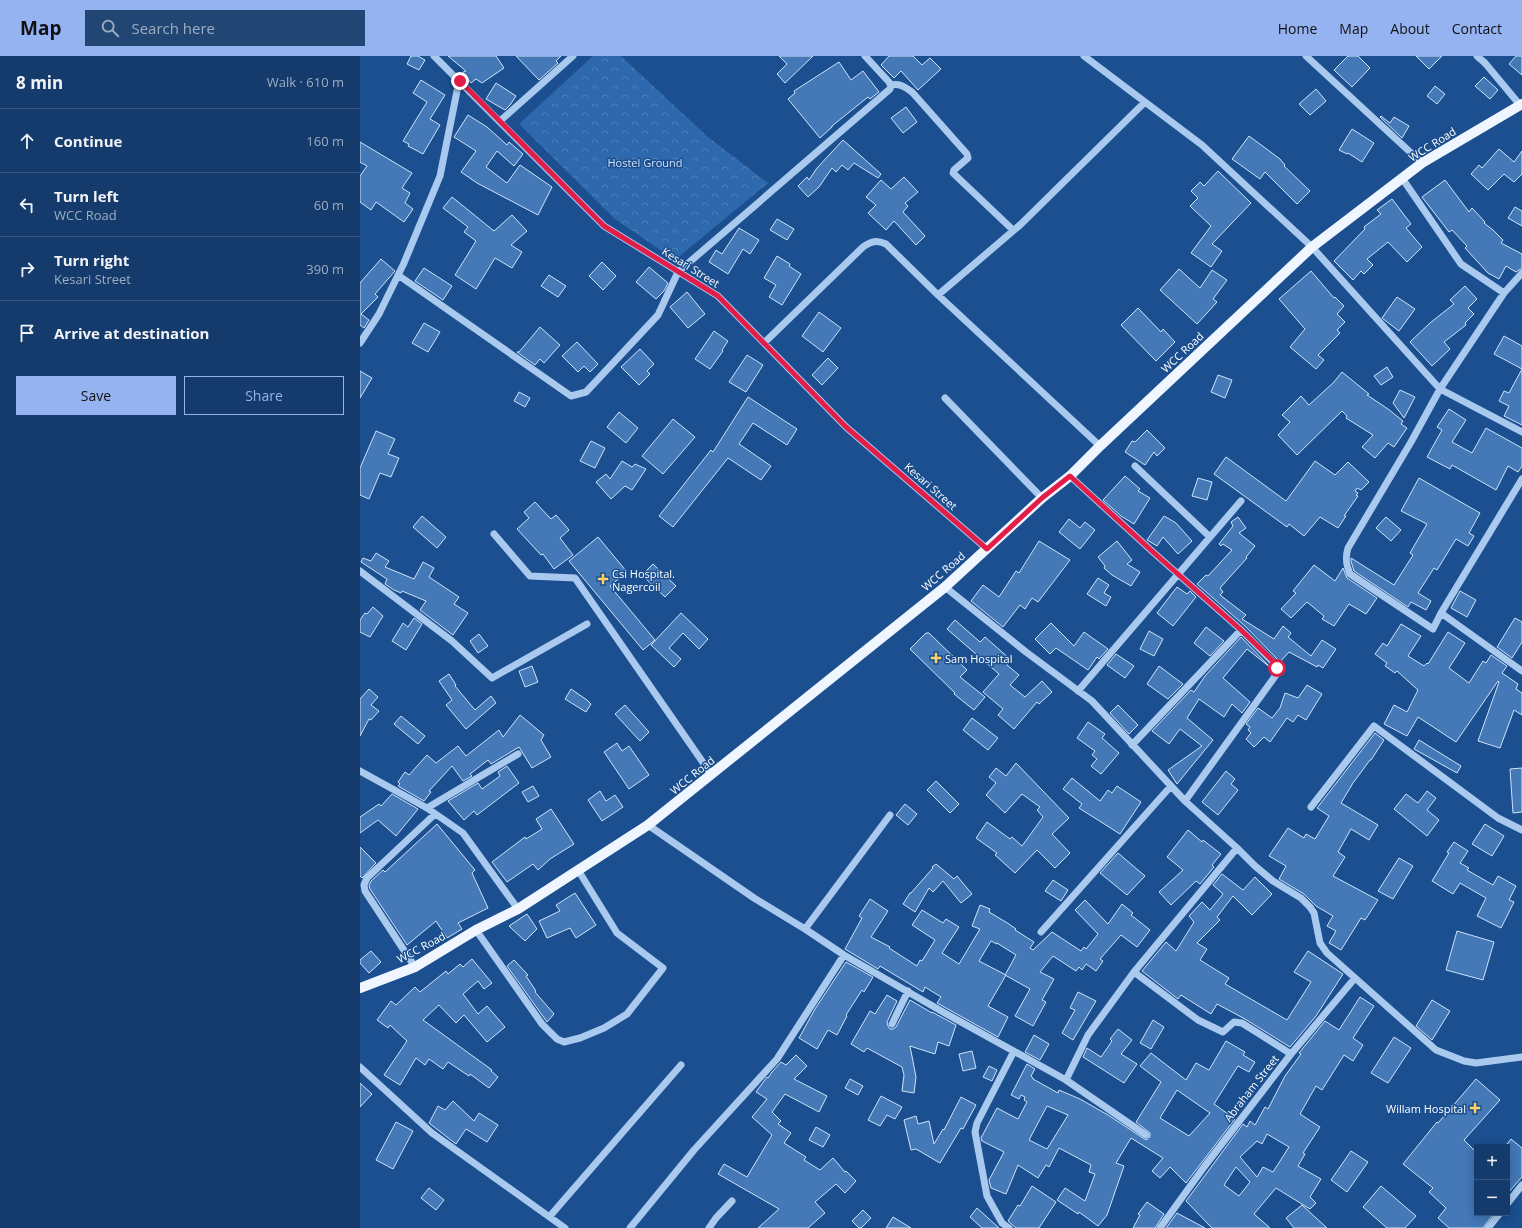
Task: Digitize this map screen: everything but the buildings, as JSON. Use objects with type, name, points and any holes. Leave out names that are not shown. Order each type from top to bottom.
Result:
[{"type":"main road","name":"WCC Road","points":[[361,985],[415,967],[476,930],[518,909],[648,825],[944,587],[1042,498],[1070,476],[1312,247],[1422,164],[1521,105]]},
{"type":"street","name":"Kesari Street","points":[[434,56],[604,226],[718,296],[846,427],[987,549]]},
{"type":"street","points":[[500,121],[573,56]]},
{"type":"street","points":[[865,56],[891,84],[904,86],[912,92],[967,154],[968,158],[954,170],[953,173],[1013,230]]},
{"type":"street","points":[[1084,56],[1202,145],[1312,247],[1440,389],[1522,432]]},
{"type":"street","points":[[1306,56],[1422,164]]},
{"type":"street","points":[[1477,56],[1485,63],[1521,105]]},
{"type":"street","points":[[360,343],[380,314],[440,176],[460,81]]},
{"type":"street","points":[[398,274],[571,396],[586,392],[658,315],[678,272],[888,90],[891,84]]},
{"type":"street","points":[[938,295],[1013,230],[1145,102]]},
{"type":"street","points":[[1402,178],[1461,264],[1504,294]]},
{"type":"street","points":[[764,343],[863,247],[874,241],[879,241],[886,244],[938,295],[1100,446]]},
{"type":"street","points":[[1522,273],[1504,294],[1440,389],[1404,455],[1348,548],[1345,556],[1350,574],[1433,629],[1522,479]]},
{"type":"street","points":[[945,398],[1042,498]]},
{"type":"street","points":[[1135,466],[1210,537]]},
{"type":"street","points":[[1070,476],[1241,630],[1276,665],[1276,675],[1185,801]]},
{"type":"street","points":[[1078,691],[1241,501]]},
{"type":"street","points":[[494,534],[530,576],[575,578],[711,774]]},
{"type":"street","points":[[360,571],[452,641],[492,678],[587,624]]},
{"type":"street","points":[[944,587],[1026,652],[1092,701],[1185,801],[1255,866],[1273,881],[1301,898],[1310,907],[1314,913],[1320,943],[1327,953],[1436,1050],[1464,1061],[1476,1063],[1522,1056]]},
{"type":"street","points":[[1442,613],[1522,671]]},
{"type":"street","points":[[1132,745],[1241,630]]},
{"type":"street","points":[[1311,807],[1374,726],[1492,814],[1522,830]]},
{"type":"street","points":[[427,808],[518,754]]},
{"type":"street","points":[[360,772],[427,808],[463,833],[518,909]]},
{"type":"street","points":[[1041,932],[1172,786]]},
{"type":"street","points":[[415,967],[365,891],[364,885],[367,878],[435,814]]},
{"type":"street","points":[[805,929],[890,815]]},
{"type":"street","points":[[648,825],[754,898],[844,955],[1066,1080],[1146,1135]]},
{"type":"street","points":[[1066,1080],[1088,1035],[1134,972],[1237,848]]},
{"type":"street","points":[[476,930],[542,1024],[557,1039],[564,1042],[580,1038],[604,1028],[627,1014],[663,968],[617,933],[578,870]]},
{"type":"street","points":[[630,1228],[694,1150],[777,1058],[844,955]]},
{"type":"street","name":"Abraham Street","points":[[1134,972],[1198,1020],[1223,1032],[1234,1022],[1242,1023],[1291,1054],[1204,1167],[1160,1228]]},
{"type":"street","points":[[1291,1054],[1355,978]]},
{"type":"street","points":[[892,1024],[908,991]]},
{"type":"street","points":[[1009,1228],[1000,1226],[987,1196],[975,1132],[977,1123],[1014,1051]]},
{"type":"street","points":[[550,1216],[681,1065]]},
{"type":"street","points":[[360,1067],[432,1133],[565,1228]]},
{"type":"street","points":[[1510,1200],[1522,1184]]},
{"type":"street","points":[[709,1228],[732,1201]]},
{"type":"street","points":[[1488,1228],[1498,1216]]},
{"type":"green space","name":"Hostel Ground","points":[[593,56],[621,56],[708,137],[768,183],[675,260],[615,219],[519,124]]},
{"type":"place","name":"Csi Hospital. Nagercoil","points":[[603,579]]},
{"type":"place","name":"Sam Hospital","points":[[936,658]]},
{"type":"place","name":"Willam Hospital","points":[[1475,1108]]},
{"type":"route","points":[[460,81],[604,226],[718,296],[846,427],[987,549],[1042,498],[1070,476],[1241,630],[1274,662],[1277,668]]}]
